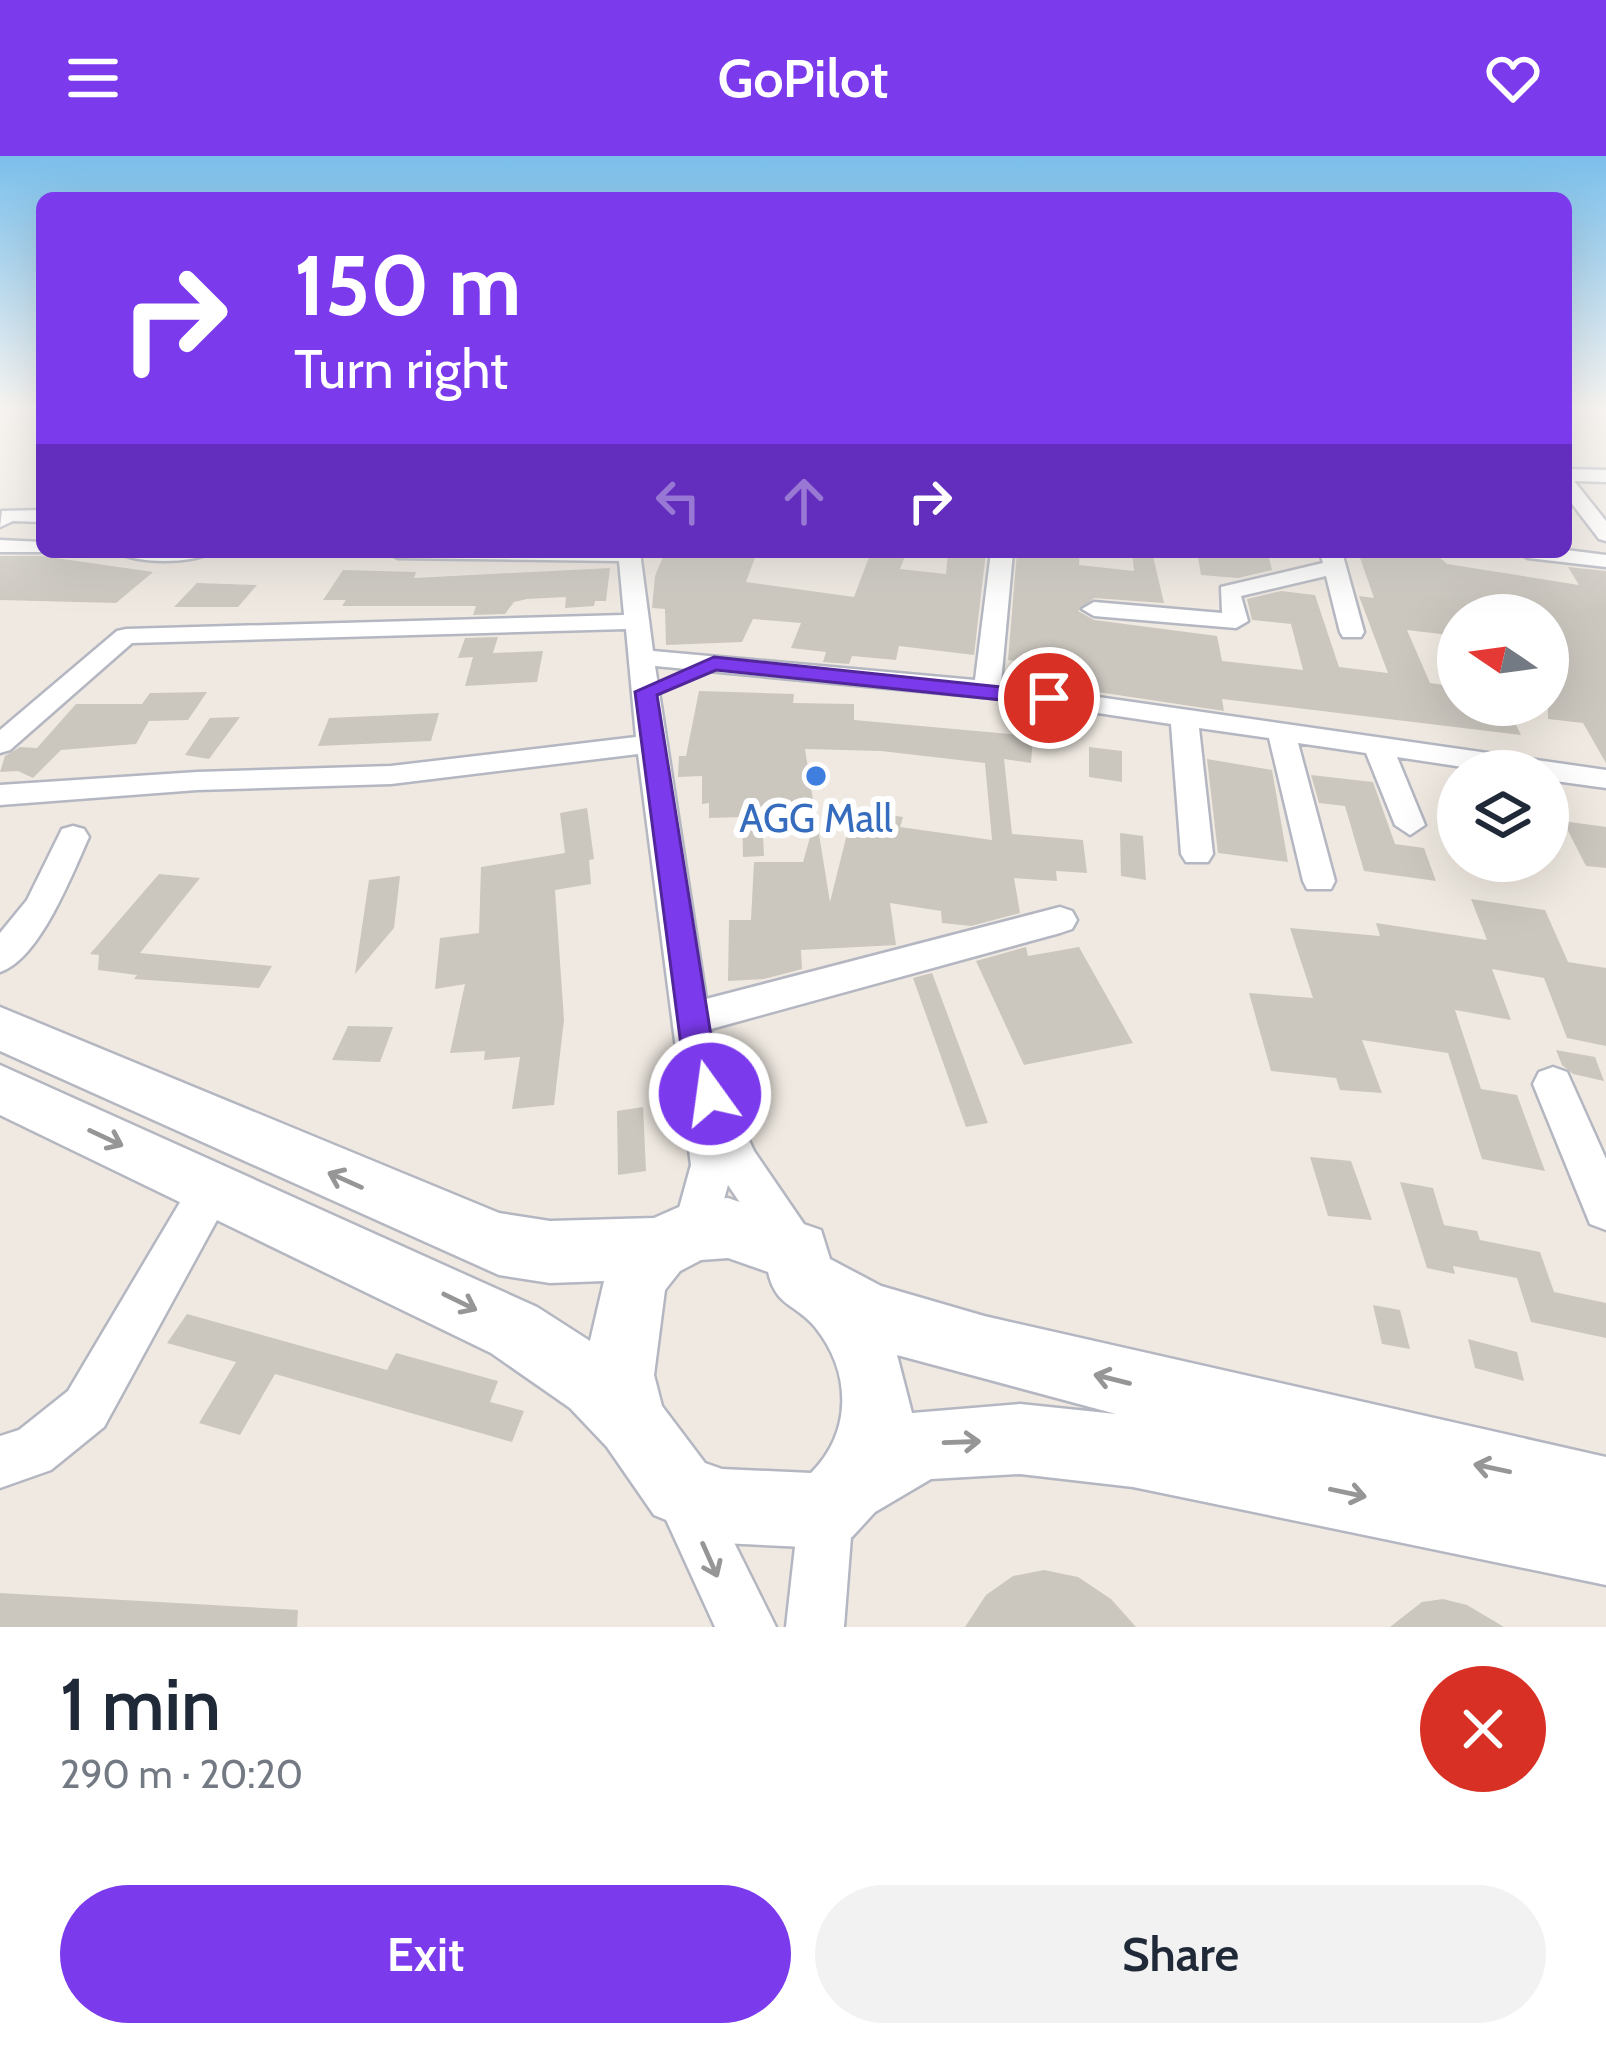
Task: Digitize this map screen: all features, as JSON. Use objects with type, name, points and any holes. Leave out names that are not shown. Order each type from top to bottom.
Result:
[{"type":"main road","points":[[0,1028],[499,1244],[550,1252],[676,1239],[728,1228],[817,1274],[871,1315],[984,1349],[1606,1494]]},
{"type":"main road","points":[[0,1089],[514,1330],[594,1384],[632,1423],[680,1489],[722,1506],[841,1497],[922,1444],[1020,1439],[1133,1451],[1606,1547]]},
{"type":"main road","points":[[632,1423],[620,1375],[624,1328],[637,1276],[676,1239]]},
{"type":"main road","points":[[817,1274],[875,1380],[877,1433],[841,1497]]},
{"type":"street","points":[[1572,479],[1606,476]]},
{"type":"street","points":[[1572,487],[1606,535]]},
{"type":"street","points":[[0,521],[9,515],[36,516]]},
{"type":"street","points":[[0,547],[36,548]]},
{"type":"street","points":[[1572,557],[1606,561]]},
{"type":"street","points":[[629,558],[650,744],[694,1018],[712,1165],[676,1239]]},
{"type":"street","points":[[987,689],[1001,558]]},
{"type":"street","points":[[1094,609],[1236,621],[1229,592],[1334,560],[1352,632]]},
{"type":"street","points":[[0,744],[126,636],[637,622]]},
{"type":"street","points":[[639,657],[987,689],[1606,779]]},
{"type":"street","points":[[646,692],[714,663]]},
{"type":"street","points":[[1184,717],[1197,854]]},
{"type":"street","points":[[1282,733],[1319,880]]},
{"type":"street","points":[[0,795],[197,781],[391,776],[650,744]]},
{"type":"street","points":[[1377,744],[1410,825]]},
{"type":"street","points":[[0,958],[40,908],[73,837]]},
{"type":"street","points":[[694,1018],[1060,920]]},
{"type":"street","points":[[699,1061],[739,1165],[817,1274]]},
{"type":"street","points":[[1553,1084],[1606,1209]]},
{"type":"street","points":[[0,1462],[33,1452],[86,1409],[213,1187]]},
{"type":"street","points":[[680,1489],[716,1574],[747,1627]]},
{"type":"street","points":[[814,1627],[841,1497]]},
{"type":"building","points":[[0,556],[56,558],[153,572],[116,603],[0,600]]},
{"type":"building","points":[[662,558],[755,558],[746,582],[854,597],[869,558],[904,558],[900,569],[946,574],[947,558],[985,558],[974,655],[899,646],[896,660],[852,656],[849,664],[823,662],[826,652],[791,648],[801,623],[753,619],[742,642],[666,645],[665,609],[652,608],[655,576]]},
{"type":"building","points":[[1016,558],[1080,558],[1079,565],[1134,571],[1133,558],[1153,558],[1164,603],[1094,598],[1078,611],[1094,620],[1217,636],[1222,661],[1303,670],[1291,624],[1252,620],[1247,599],[1281,591],[1315,595],[1339,667],[1388,673],[1359,596],[1374,598],[1360,558],[1440,558],[1447,564],[1579,585],[1568,567],[1606,571],[1606,763],[1583,723],[1569,721],[1569,594],[1437,594],[1437,634],[1407,630],[1430,683],[1437,684],[1437,725],[1222,699],[1224,711],[1091,691],[1090,670],[1008,660]]},
{"type":"building","points":[[1198,558],[1269,558],[1272,570],[1238,578],[1201,575]]},
{"type":"building","points":[[610,568],[606,601],[595,601],[594,606],[565,608],[566,597],[527,599],[514,602],[505,614],[473,615],[476,606],[342,606],[346,600],[323,600],[343,570],[416,572],[414,578]]},
{"type":"building","points":[[197,583],[257,585],[238,607],[174,607]]},
{"type":"building","points":[[498,637],[493,653],[543,651],[537,682],[465,686],[473,657],[458,658],[465,638]]},
{"type":"building","points":[[699,691],[794,694],[793,703],[854,704],[854,720],[1033,736],[1031,763],[1004,759],[1012,834],[1083,840],[1087,873],[1056,871],[1057,881],[1014,878],[1020,913],[971,926],[942,923],[941,911],[890,903],[896,945],[801,950],[802,969],[764,979],[728,981],[729,920],[751,920],[754,862],[803,862],[816,816],[830,902],[853,810],[903,817],[900,827],[992,840],[985,763],[881,751],[805,749],[815,813],[762,816],[764,856],[743,857],[742,817],[709,818],[709,803],[702,804],[702,776],[678,777],[679,756],[686,756]]},
{"type":"building","points":[[207,692],[188,720],[149,721],[136,744],[61,750],[33,778],[18,771],[0,772],[5,756],[20,747],[37,748],[76,704],[142,704],[150,693]]},
{"type":"building","points":[[439,713],[431,741],[318,746],[329,718]]},
{"type":"building","points":[[240,717],[209,759],[185,755],[210,718]]},
{"type":"building","points":[[1446,726],[1516,726],[1521,735]]},
{"type":"building","points":[[1089,747],[1122,751],[1122,782],[1089,777]]},
{"type":"building","points":[[1207,759],[1272,770],[1288,862],[1218,853]]},
{"type":"building","points":[[1311,775],[1373,782],[1395,844],[1424,848],[1436,881],[1364,871],[1345,806],[1319,803]]},
{"type":"building","points":[[587,808],[594,859],[589,860],[591,884],[555,890],[564,1020],[554,1105],[512,1109],[520,1057],[484,1060],[485,1051],[450,1053],[465,984],[435,989],[440,938],[479,933],[481,867],[565,853],[560,813]]},
{"type":"building","points":[[1569,822],[1606,827],[1606,868],[1586,866],[1569,833]]},
{"type":"building","points":[[1120,833],[1143,836],[1146,880],[1121,876]]},
{"type":"building","points":[[159,874],[200,878],[140,953],[272,966],[259,988],[134,979],[137,975],[98,970],[99,955],[90,954]]},
{"type":"building","points":[[400,876],[394,928],[355,974],[369,880]]},
{"type":"building","points":[[1471,899],[1545,910],[1568,962],[1606,968],[1606,1046],[1567,1038],[1544,978],[1492,969],[1511,1020],[1455,1010],[1481,1089],[1517,1095],[1545,1171],[1482,1159],[1448,1053],[1362,1040],[1382,1093],[1340,1090],[1336,1078],[1271,1071],[1249,993],[1313,998],[1290,928],[1380,936],[1376,923],[1487,940]]},
{"type":"building","points":[[1026,947],[1028,956],[1079,947],[1133,1043],[1024,1065],[976,961]]},
{"type":"building","points":[[932,973],[988,1123],[966,1127],[913,978]]},
{"type":"building","points":[[348,1026],[393,1027],[380,1062],[332,1060]]},
{"type":"building","points":[[1556,1050],[1595,1057],[1604,1081],[1573,1074],[1562,1065]]},
{"type":"building","points":[[643,1107],[646,1171],[618,1175],[617,1111]]},
{"type":"building","points":[[1310,1157],[1351,1161],[1372,1220],[1328,1216]]},
{"type":"building","points":[[1400,1182],[1433,1188],[1444,1225],[1477,1231],[1480,1240],[1540,1252],[1554,1292],[1606,1303],[1606,1338],[1531,1322],[1517,1278],[1453,1266],[1455,1274],[1427,1268]]},
{"type":"building","points":[[1373,1305],[1400,1310],[1410,1349],[1382,1344]]},
{"type":"building","points":[[187,1314],[387,1370],[396,1353],[498,1381],[490,1402],[524,1411],[512,1442],[275,1374],[240,1435],[199,1423],[236,1362],[167,1343]]},
{"type":"building","points":[[1468,1339],[1517,1352],[1524,1381],[1475,1368]]},
{"type":"building","points":[[1044,1570],[1078,1577],[1111,1599],[1136,1627],[965,1627],[986,1595],[1013,1576]]},
{"type":"building","points":[[0,1593],[298,1610],[297,1627],[0,1627]]},
{"type":"building","points":[[1443,1599],[1467,1605],[1504,1627],[1390,1627],[1422,1602]]},
{"type":"place","name":"AGG Mall","points":[[816,776]]},
{"type":"route","points":[[710,1094],[699,1061],[646,692],[714,663],[1049,698]]}]
